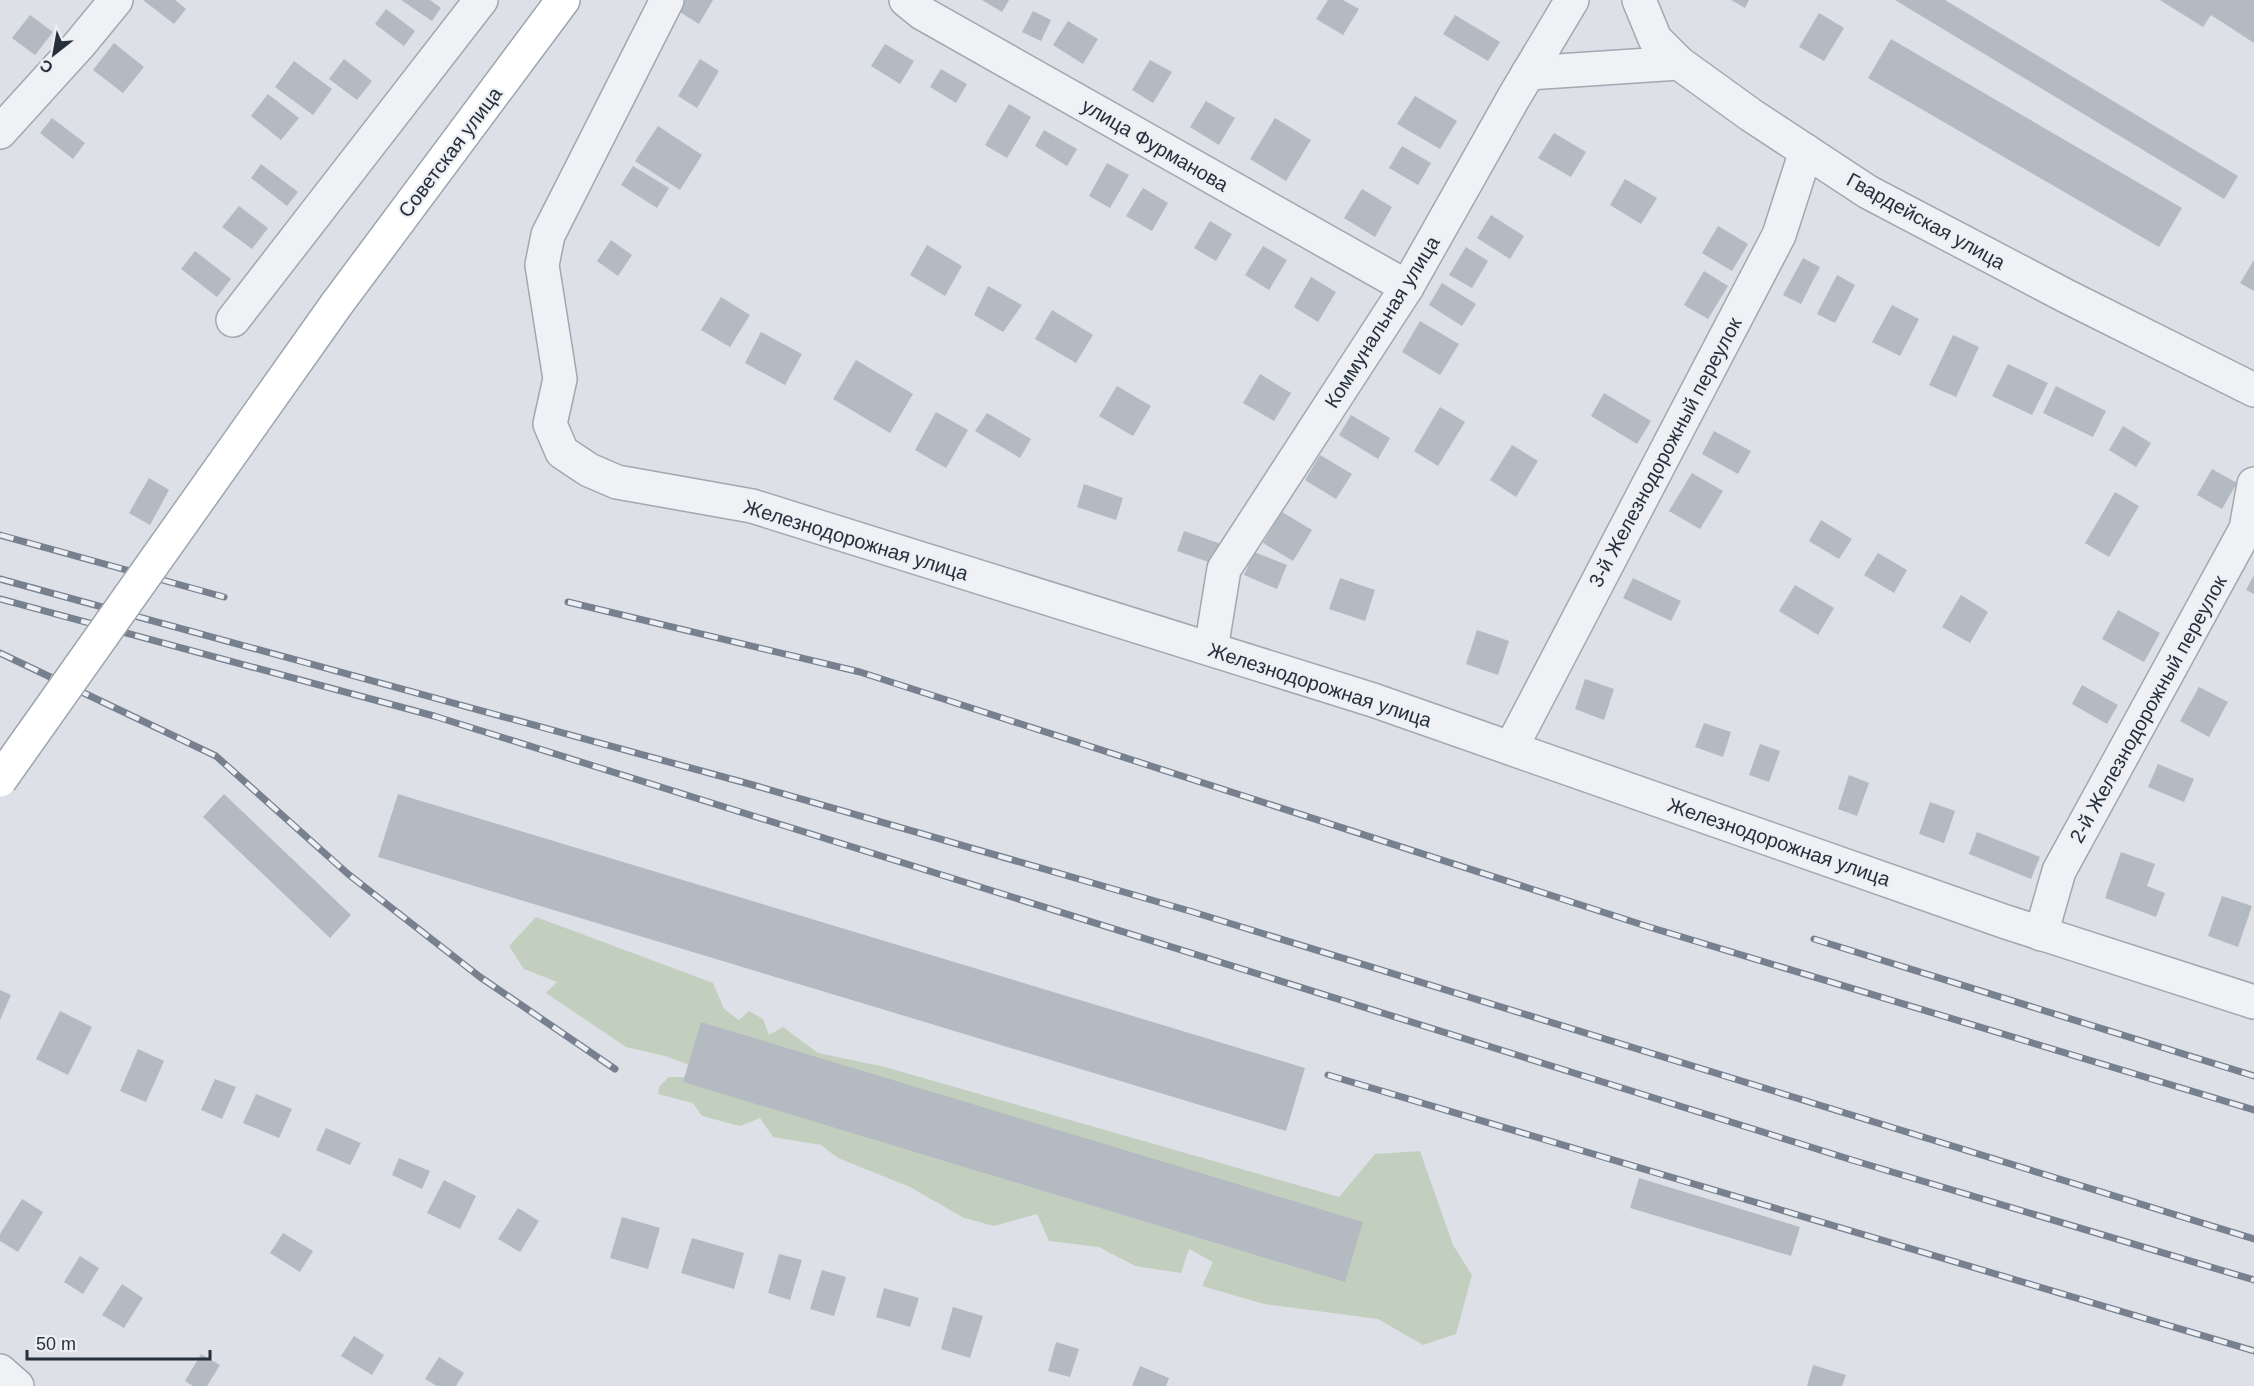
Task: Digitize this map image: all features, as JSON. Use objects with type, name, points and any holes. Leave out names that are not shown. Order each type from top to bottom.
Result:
[{"type":"main road","name":"Советская улица","points":[[0,780],[336,305],[563,0]]},
{"type":"street","points":[[0,132],[79,45],[116,0]]},
{"type":"street","points":[[233,320],[481,0]]},
{"type":"street","name":"Железнодорожная улица","points":[[667,0],[548,235],[542,265],[560,380],[550,424],[562,452],[589,470],[617,482],[752,506],[1373,700],[2042,934],[2254,1002]]},
{"type":"street","name":"улица Фурманова","points":[[906,0],[922,13],[1407,287]]},
{"type":"street","name":"Коммунальная улица","points":[[1211,649],[1224,569],[1407,287],[1572,0]]},
{"type":"street","name":"Гвардейская улица","points":[[1639,0],[1655,39],[1679,63],[1868,192],[2066,296],[2254,390]]},
{"type":"street","points":[[1528,73],[1679,63]]},
{"type":"street","name":"3-й Железнодорожный переулок","points":[[1511,748],[1779,234],[1806,151]]},
{"type":"street","name":"2-й Железнодорожный переулок","points":[[2042,934],[2059,871],[2246,529],[2254,484]]},
{"type":"street","points":[[0,1371],[17,1386]]},
{"type":"green space","points":[[536,917],[713,983],[724,1009],[739,1020],[749,1011],[763,1019],[769,1035],[783,1027],[818,1053],[885,1067],[1339,1197],[1375,1154],[1420,1151],[1453,1245],[1472,1275],[1456,1334],[1423,1345],[1378,1319],[1264,1304],[1202,1286],[1213,1262],[1189,1249],[1181,1273],[1135,1266],[1099,1247],[1049,1241],[1037,1214],[994,1226],[964,1218],[910,1187],[838,1158],[821,1145],[773,1137],[760,1118],[740,1126],[702,1116],[693,1103],[658,1094],[659,1087],[669,1077],[692,1077],[695,1067],[665,1056],[626,1047],[546,993],[557,982],[524,969],[509,946]]},
{"type":"building","points":[[143,0],[175,0],[186,9],[174,24]]},
{"type":"building","points":[[401,0],[430,0],[441,8],[432,21]]},
{"type":"building","points":[[681,0],[713,0],[699,24],[675,9]]},
{"type":"building","points":[[982,0],[1009,0],[1002,12]]},
{"type":"building","points":[[1328,0],[1343,0],[1359,9],[1343,35],[1316,19]]},
{"type":"building","points":[[1731,0],[1749,0],[1745,8]]},
{"type":"building","points":[[1895,0],[1945,0],[2238,176],[2224,199]]},
{"type":"building","points":[[2160,0],[2254,0],[2254,43],[2211,15],[2203,27]]},
{"type":"building","points":[[386,9],[415,31],[404,46],[375,24]]},
{"type":"building","points":[[1033,11],[1051,20],[1041,41],[1022,32]]},
{"type":"building","points":[[1819,13],[1844,28],[1824,61],[1799,47]]},
{"type":"building","points":[[30,15],[53,32],[35,55],[12,38]]},
{"type":"building","points":[[1455,15],[1500,42],[1488,61],[1443,34]]},
{"type":"building","points":[[1068,21],[1098,39],[1083,64],[1053,45]]},
{"type":"building","points":[[1891,39],[2182,208],[2159,247],[1868,78]]},
{"type":"building","points":[[114,43],[144,67],[123,93],[93,70]]},
{"type":"building","points":[[885,44],[914,61],[900,84],[871,66]]},
{"type":"building","points":[[344,59],[372,81],[357,100],[329,79]]},
{"type":"building","points":[[700,59],[719,71],[697,108],[678,96]]},
{"type":"building","points":[[1150,60],[1172,72],[1153,103],[1132,90]]},
{"type":"building","points":[[294,61],[332,89],[313,115],[275,87]]},
{"type":"building","points":[[941,69],[967,84],[956,103],[930,87]]},
{"type":"building","points":[[268,94],[299,118],[281,140],[251,116]]},
{"type":"building","points":[[1415,96],[1457,121],[1440,149],[1397,124]]},
{"type":"building","points":[[1206,101],[1235,118],[1219,145],[1190,127]]},
{"type":"building","points":[[1009,104],[1031,117],[1007,158],[985,145]]},
{"type":"building","points":[[52,118],[85,143],[73,159],[40,133]]},
{"type":"building","points":[[1275,118],[1311,140],[1286,181],[1250,159]]},
{"type":"building","points":[[658,126],[702,155],[680,190],[635,161]]},
{"type":"building","points":[[1044,130],[1077,149],[1067,166],[1035,146]]},
{"type":"building","points":[[1554,133],[1586,152],[1571,177],[1538,158]]},
{"type":"building","points":[[1402,146],[1431,163],[1418,185],[1389,168]]},
{"type":"building","points":[[1107,163],[1129,175],[1110,208],[1089,196]]},
{"type":"building","points":[[261,164],[298,192],[287,206],[251,178]]},
{"type":"building","points":[[633,166],[669,188],[657,208],[621,185]]},
{"type":"building","points":[[1625,179],[1657,198],[1641,224],[1610,205]]},
{"type":"building","points":[[1143,188],[1168,203],[1152,231],[1126,216]]},
{"type":"building","points":[[1362,189],[1392,207],[1375,237],[1344,218]]},
{"type":"building","points":[[239,206],[268,228],[252,249],[222,227]]},
{"type":"building","points":[[1491,215],[1524,236],[1510,259],[1477,238]]},
{"type":"building","points":[[1210,221],[1232,234],[1216,261],[1194,248]]},
{"type":"building","points":[[1718,226],[1748,244],[1732,271],[1702,253]]},
{"type":"building","points":[[611,240],[632,255],[618,276],[597,261]]},
{"type":"building","points":[[927,245],[962,266],[945,296],[910,275]]},
{"type":"building","points":[[1263,246],[1287,260],[1269,290],[1245,275]]},
{"type":"building","points":[[1466,247],[1488,261],[1472,288],[1449,275]]},
{"type":"building","points":[[195,251],[231,279],[217,297],[181,269]]},
{"type":"building","points":[[1803,258],[1820,267],[1801,304],[1783,295]]},
{"type":"building","points":[[2254,260],[2254,291],[2240,283]]},
{"type":"building","points":[[1704,271],[1728,286],[1708,319],[1684,305]]},
{"type":"building","points":[[1837,275],[1855,285],[1835,323],[1817,314]]},
{"type":"building","points":[[1311,277],[1336,292],[1318,322],[1294,307]]},
{"type":"building","points":[[1442,283],[1476,304],[1462,326],[1429,305]]},
{"type":"building","points":[[988,286],[1022,305],[1003,332],[974,315]]},
{"type":"building","points":[[721,297],[750,315],[730,347],[701,330]]},
{"type":"building","points":[[1892,305],[1919,319],[1900,356],[1872,342]]},
{"type":"building","points":[[1052,310],[1093,335],[1076,363],[1035,339]]},
{"type":"building","points":[[1420,321],[1459,344],[1440,375],[1402,352]]},
{"type":"building","points":[[761,332],[802,354],[785,385],[745,363]]},
{"type":"building","points":[[1953,335],[1979,347],[1956,397],[1929,385]]},
{"type":"building","points":[[856,360],[913,394],[890,433],[833,399]]},
{"type":"building","points":[[2008,364],[2048,383],[2032,415],[1992,396]]},
{"type":"building","points":[[1260,374],[1291,393],[1274,421],[1243,403]]},
{"type":"building","points":[[1117,386],[1151,406],[1133,436],[1099,416]]},
{"type":"building","points":[[2056,386],[2106,411],[2093,437],[2043,413]]},
{"type":"building","points":[[1604,393],[1651,421],[1637,444],[1591,416]]},
{"type":"building","points":[[1440,407],[1465,422],[1438,466],[1414,451]]},
{"type":"building","points":[[936,412],[968,430],[946,468],[915,450]]},
{"type":"building","points":[[987,413],[1031,439],[1020,458],[975,431]]},
{"type":"building","points":[[1351,415],[1390,438],[1378,459],[1339,435]]},
{"type":"building","points":[[2123,426],[2151,443],[2136,467],[2109,450]]},
{"type":"building","points":[[1714,431],[1751,451],[1738,474],[1702,454]]},
{"type":"building","points":[[1512,445],[1538,461],[1516,497],[1490,480]]},
{"type":"building","points":[[1320,455],[1352,474],[1336,499],[1305,480]]},
{"type":"building","points":[[2212,469],[2237,483],[2222,509],[2197,495]]},
{"type":"building","points":[[1692,473],[1723,491],[1700,529],[1669,511]]},
{"type":"building","points":[[149,478],[169,490],[150,525],[129,513]]},
{"type":"building","points":[[1084,484],[1123,498],[1116,520],[1077,507]]},
{"type":"building","points":[[2115,492],[2139,506],[2109,557],[2085,543]]},
{"type":"building","points":[[1282,512],[1312,530],[1293,561],[1263,543]]},
{"type":"building","points":[[1821,520],[1852,539],[1839,559],[1809,541]]},
{"type":"building","points":[[1184,531],[1221,544],[1214,564],[1177,551]]},
{"type":"building","points":[[1254,552],[1287,565],[1277,589],[1244,575]]},
{"type":"building","points":[[1878,553],[1907,570],[1894,593],[1864,575]]},
{"type":"building","points":[[2254,575],[2254,594],[2246,590]]},
{"type":"building","points":[[1340,578],[1375,590],[1365,621],[1329,609]]},
{"type":"building","points":[[1633,578],[1681,601],[1671,621],[1623,598]]},
{"type":"building","points":[[1795,585],[1834,608],[1818,635],[1779,611]]},
{"type":"building","points":[[1961,595],[1988,612],[1970,643],[1942,627]]},
{"type":"building","points":[[2118,610],[2160,633],[2144,662],[2102,639]]},
{"type":"building","points":[[1477,630],[1509,641],[1498,675],[1466,664]]},
{"type":"building","points":[[1585,679],[1614,689],[1604,720],[1575,709]]},
{"type":"building","points":[[2082,685],[2118,705],[2107,724],[2072,704]]},
{"type":"building","points":[[2199,687],[2228,702],[2209,737],[2180,721]]},
{"type":"building","points":[[1704,723],[1731,732],[1723,757],[1695,747]]},
{"type":"building","points":[[1760,744],[1780,751],[1769,782],[1749,775]]},
{"type":"building","points":[[2158,764],[2194,779],[2184,802],[2148,787]]},
{"type":"building","points":[[1849,775],[1869,783],[1857,816],[1838,809]]},
{"type":"building","points":[[224,794],[351,915],[330,938],[203,817]]},
{"type":"building","points":[[398,794],[1305,1068],[1286,1131],[378,857]]},
{"type":"building","points":[[1930,802],[1955,811],[1944,843],[1919,834]]},
{"type":"building","points":[[1977,832],[2040,857],[2031,879],[1969,854]]},
{"type":"building","points":[[2121,852],[2155,864],[2147,886],[2165,893],[2156,917],[2105,898]]},
{"type":"building","points":[[2222,896],[2252,906],[2238,947],[2208,936]]},
{"type":"building","points":[[0,990],[11,995],[0,1020]]},
{"type":"building","points":[[60,1011],[92,1027],[68,1075],[36,1059]]},
{"type":"building","points":[[701,1022],[1363,1222],[1345,1282],[683,1082]]},
{"type":"building","points":[[138,1049],[164,1061],[146,1102],[120,1091]]},
{"type":"building","points":[[215,1079],[236,1087],[222,1119],[201,1110]]},
{"type":"building","points":[[256,1094],[292,1109],[279,1138],[243,1123]]},
{"type":"building","points":[[326,1128],[361,1143],[350,1165],[316,1150]]},
{"type":"building","points":[[399,1158],[430,1171],[422,1189],[392,1175]]},
{"type":"building","points":[[1639,1178],[1800,1227],[1791,1256],[1630,1208]]},
{"type":"building","points":[[444,1180],[476,1196],[460,1229],[427,1213]]},
{"type":"building","points":[[22,1199],[43,1212],[18,1252],[0,1241],[0,1234]]},
{"type":"building","points":[[518,1208],[539,1221],[520,1252],[498,1239]]},
{"type":"building","points":[[622,1217],[660,1228],[648,1269],[610,1258]]},
{"type":"building","points":[[283,1233],[313,1251],[300,1272],[270,1253]]},
{"type":"building","points":[[692,1238],[744,1253],[734,1289],[681,1273]]},
{"type":"building","points":[[779,1254],[802,1260],[790,1300],[768,1293]]},
{"type":"building","points":[[80,1256],[99,1268],[83,1294],[64,1282]]},
{"type":"building","points":[[822,1270],[846,1277],[834,1316],[810,1309]]},
{"type":"building","points":[[122,1284],[143,1298],[124,1328],[102,1315]]},
{"type":"building","points":[[884,1288],[919,1298],[910,1327],[876,1317]]},
{"type":"building","points":[[953,1307],[983,1316],[970,1358],[941,1349]]},
{"type":"building","points":[[354,1336],[384,1355],[372,1375],[341,1356]]},
{"type":"building","points":[[1056,1342],[1079,1349],[1070,1377],[1048,1371]]},
{"type":"building","points":[[201,1354],[220,1365],[207,1386],[193,1386],[185,1381]]},
{"type":"building","points":[[439,1357],[464,1373],[456,1386],[437,1386],[425,1379]]},
{"type":"building","points":[[1813,1365],[1846,1375],[1842,1386],[1807,1386]]},
{"type":"building","points":[[1140,1366],[1169,1378],[1166,1386],[1132,1386]]},
{"type":"railway","points":[[0,535],[224,597]]},
{"type":"railway","points":[[0,579],[753,785],[1193,912],[2254,1239]]},
{"type":"railway","points":[[0,599],[434,716],[1852,1160],[2254,1280]]},
{"type":"railway","points":[[568,602],[860,672],[1649,927],[2254,1110]]},
{"type":"railway","points":[[0,653],[216,756],[348,874],[480,977],[615,1069]]},
{"type":"railway","points":[[1814,939],[2254,1076]]},
{"type":"railway","points":[[1328,1075],[2254,1351]]}]
